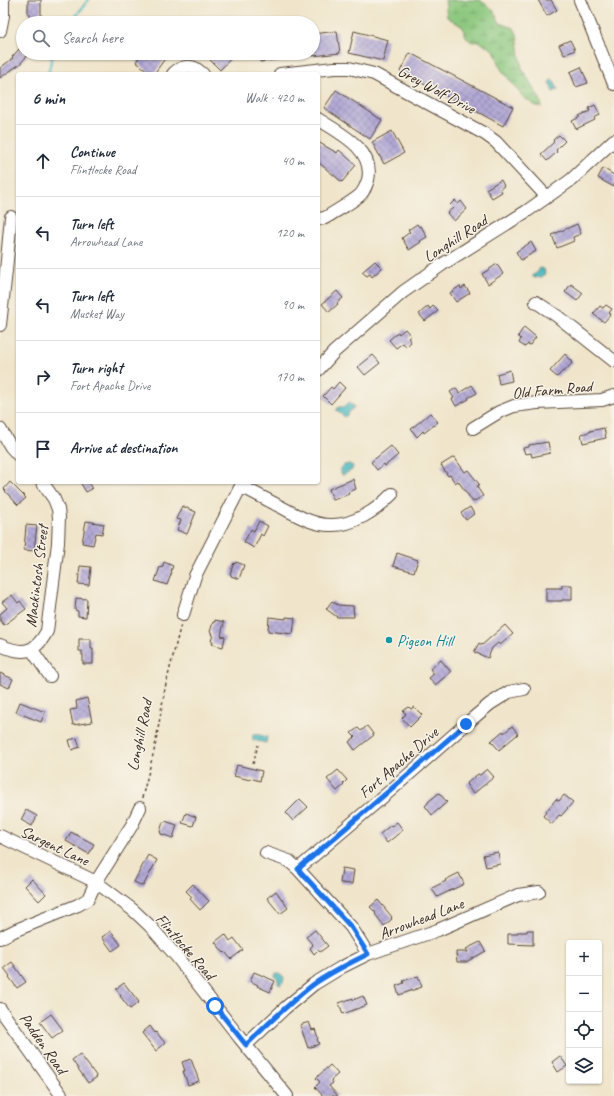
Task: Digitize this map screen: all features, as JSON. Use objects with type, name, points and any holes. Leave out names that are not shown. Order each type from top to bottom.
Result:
[{"type":"street","points":[[0,31],[3,16],[3,0]]},
{"type":"street","points":[[580,0],[614,84]]},
{"type":"street","points":[[175,72],[185,67],[195,68],[200,72]]},
{"type":"street","name":"Grey Wolf Drive","points":[[301,72],[334,68],[349,68],[374,74],[485,134],[496,142],[547,197]]},
{"type":"street","points":[[320,120],[350,140],[362,151],[368,163],[368,176],[366,187],[360,195],[325,218],[320,219]]},
{"type":"street","name":"Longhill Road","points":[[320,368],[334,352],[403,292],[443,264],[527,211],[571,180],[614,140]]},
{"type":"street","points":[[0,325],[10,217]]},
{"type":"street","points":[[536,302],[557,316],[614,361]]},
{"type":"street","name":"Old Farm Road","points":[[473,428],[499,412],[514,406],[537,403],[602,400],[614,396]]},
{"type":"street","points":[[0,429],[16,453]]},
{"type":"street","name":"Mackintosh Street","points":[[0,645],[10,650],[32,650],[39,644],[47,631],[60,517],[54,499],[43,484]]},
{"type":"street","points":[[183,615],[195,576],[242,484],[299,516],[330,525],[344,524],[357,519],[392,494]]},
{"type":"street","name":"Mackintosh Street","points":[[32,650],[50,676]]},
{"type":"street","name":"Fort Apache Drive","points":[[298,869],[490,704],[509,692],[524,689]]},
{"type":"street","points":[[0,938],[78,905],[88,899],[96,882],[132,825],[140,808]]},
{"type":"street","name":"Sargent Lane","points":[[0,836],[96,882]]},
{"type":"street","points":[[266,853],[289,861],[298,869],[351,927],[368,954]]},
{"type":"street","name":"Flintlocke Road","points":[[96,882],[133,910],[150,926],[177,957],[287,1096]]},
{"type":"street","name":"Arrowhead Lane","points":[[246,1045],[285,1008],[314,984],[342,967],[368,954],[438,930],[518,895],[539,892]]},
{"type":"street","name":"Padden Road","points":[[0,1009],[62,1096]]},
{"type":"path","name":"Longhill Road","points":[[140,808],[155,747],[165,688],[183,615]]},
{"type":"path","points":[[253,764],[258,745]]},
{"type":"green space","points":[[445,0],[480,0],[493,10],[500,23],[514,28],[517,34],[522,69],[540,99],[542,107],[536,106],[523,97],[501,69],[496,54],[492,49],[478,41],[472,42],[469,40],[463,27],[447,17]]},
{"type":"water","points":[[552,80],[554,81],[558,90],[553,92],[549,82]]},
{"type":"water","points":[[540,268],[544,269],[545,274],[541,277],[533,277],[533,275],[537,273]]},
{"type":"water","points":[[349,402],[354,407],[345,417],[337,411],[337,409],[339,407],[344,407]]},
{"type":"water","points":[[349,464],[353,466],[352,470],[343,475],[341,474],[340,470],[344,465]]},
{"type":"water","points":[[255,733],[267,737],[266,743],[253,740],[252,735]]},
{"type":"water","points":[[276,973],[280,973],[284,977],[281,985],[278,984],[278,980],[275,976]]},
{"type":"building","points":[[28,0],[41,0],[41,16],[30,16],[30,14],[28,14]]},
{"type":"building","points":[[538,0],[551,0],[557,10],[547,16]]},
{"type":"building","points":[[337,31],[340,53],[320,55],[320,33]]},
{"type":"building","points":[[354,31],[388,40],[383,61],[349,53]]},
{"type":"building","points":[[570,40],[575,50],[564,55],[559,45]]},
{"type":"building","points":[[16,52],[16,60],[24,60],[0,78],[0,68],[13,58],[12,57]]},
{"type":"building","points":[[410,53],[513,107],[503,126],[400,71]]},
{"type":"building","points":[[137,60],[164,60],[155,72],[149,72],[136,62]]},
{"type":"building","points":[[210,60],[229,60],[220,70]]},
{"type":"building","points":[[260,60],[276,60],[260,62]]},
{"type":"building","points":[[581,67],[588,83],[576,87],[570,72]]},
{"type":"building","points":[[336,90],[382,120],[370,139],[324,108]]},
{"type":"building","points":[[595,105],[600,115],[594,118],[595,120],[576,129],[572,121],[590,111],[589,108]]},
{"type":"building","points":[[392,131],[404,153],[384,164],[372,142]]},
{"type":"building","points":[[559,135],[565,141],[556,150],[557,152],[547,161],[541,154]]},
{"type":"building","points":[[320,143],[337,153],[339,150],[356,165],[342,182],[320,164]]},
{"type":"building","points":[[603,168],[614,175],[614,187],[598,178]]},
{"type":"building","points":[[501,180],[504,186],[500,189],[502,192],[492,198],[486,189]]},
{"type":"building","points":[[455,200],[458,204],[461,201],[467,209],[454,221],[447,213],[453,208],[450,205]]},
{"type":"building","points":[[417,224],[419,227],[421,226],[427,237],[409,250],[402,238],[410,232],[408,230]]},
{"type":"building","points":[[577,224],[581,234],[573,237],[574,241],[557,248],[552,235]]},
{"type":"building","points":[[531,242],[536,251],[521,260],[516,252]]},
{"type":"building","points":[[375,261],[382,268],[372,277],[370,274],[367,276],[362,272]]},
{"type":"building","points":[[497,264],[503,274],[488,284],[482,274]]},
{"type":"building","points":[[571,284],[583,293],[577,301],[565,292]]},
{"type":"building","points":[[460,286],[461,289],[465,286],[470,293],[456,302],[450,293]]},
{"type":"building","points":[[337,291],[343,298],[329,312],[322,304]]},
{"type":"building","points":[[606,305],[612,309],[609,313],[611,314],[604,322],[593,314],[600,306],[603,308]]},
{"type":"building","points":[[428,306],[430,309],[433,306],[438,311],[425,321],[419,314]]},
{"type":"building","points":[[524,327],[536,337],[530,345],[528,344],[525,347],[519,343],[521,339],[518,336]]},
{"type":"building","points":[[405,329],[411,336],[408,338],[411,342],[406,347],[403,343],[396,348],[389,340],[398,332],[399,334]]},
{"type":"building","points":[[565,354],[573,362],[557,377],[550,371]]},
{"type":"building","points":[[373,355],[380,363],[365,375],[358,367]]},
{"type":"building","points":[[510,370],[512,381],[499,384],[497,374]]},
{"type":"building","points":[[339,382],[345,388],[331,404],[323,396],[331,387],[333,389]]},
{"type":"building","points":[[472,385],[477,393],[456,406],[452,399],[454,398],[450,392],[456,388],[459,393]]},
{"type":"building","points":[[430,413],[438,422],[424,433],[423,431],[417,437],[411,429]]},
{"type":"building","points":[[604,428],[606,438],[583,443],[581,434]]},
{"type":"building","points":[[548,442],[550,453],[532,457],[531,453],[525,454],[523,448],[529,447],[529,445]]},
{"type":"building","points":[[391,446],[398,455],[385,466],[384,464],[377,470],[371,462]]},
{"type":"building","points":[[454,457],[465,472],[468,470],[479,484],[477,487],[483,496],[473,502],[458,481],[455,483],[450,475],[448,476],[441,465]]},
{"type":"building","points":[[353,479],[356,489],[348,492],[349,494],[333,500],[329,489]]},
{"type":"building","points":[[10,482],[26,498],[18,505],[4,489]]},
{"type":"building","points":[[81,484],[89,484],[92,489],[86,492]]},
{"type":"building","points":[[182,506],[196,512],[187,534],[177,530],[181,520],[176,519]]},
{"type":"building","points":[[470,507],[474,514],[466,520],[461,513]]},
{"type":"building","points":[[86,521],[104,524],[102,534],[96,533],[93,545],[82,543]]},
{"type":"building","points":[[259,521],[268,526],[263,536],[261,534],[254,548],[244,542],[251,529],[254,531]]},
{"type":"building","points":[[26,525],[37,526],[34,551],[24,550]]},
{"type":"building","points":[[397,553],[418,560],[414,572],[393,566]]},
{"type":"building","points":[[164,562],[173,566],[167,585],[155,581],[160,567],[162,568]]},
{"type":"building","points":[[236,562],[244,565],[239,579],[231,576],[230,574],[234,563],[235,564]]},
{"type":"building","points":[[80,566],[91,567],[89,585],[78,584]]},
{"type":"building","points":[[562,585],[572,585],[572,600],[546,601],[546,588],[562,588]]},
{"type":"building","points":[[12,595],[18,603],[20,601],[26,609],[4,625],[0,620],[0,614],[7,608],[2,602]]},
{"type":"building","points":[[76,598],[87,599],[86,617],[78,616],[78,611],[75,610]]},
{"type":"building","points":[[332,601],[338,605],[353,606],[354,617],[337,617],[326,609]]},
{"type":"building","points":[[269,617],[286,619],[286,617],[295,618],[293,634],[268,631]]},
{"type":"building","points":[[215,620],[224,622],[221,636],[225,637],[223,647],[212,644],[213,641],[211,641],[213,635],[211,635],[212,633],[210,632]]},
{"type":"building","points":[[505,625],[513,634],[500,645],[498,643],[492,648],[488,658],[474,652],[479,643],[482,645]]},
{"type":"building","points":[[79,639],[91,639],[93,664],[83,664],[82,651],[79,651]]},
{"type":"building","points":[[441,660],[451,672],[435,685],[429,678],[434,674],[430,669]]},
{"type":"building","points":[[0,673],[13,679],[9,688],[0,684]]},
{"type":"building","points":[[87,698],[92,722],[73,725],[70,710],[77,709],[76,701]]},
{"type":"building","points":[[20,702],[45,712],[41,722],[16,712]]},
{"type":"building","points":[[409,707],[411,709],[414,707],[422,715],[410,727],[402,718],[406,714],[403,711]]},
{"type":"building","points":[[367,726],[374,735],[355,750],[349,742],[355,737],[351,733],[358,728],[361,731]]},
{"type":"building","points":[[512,726],[518,734],[499,750],[491,741]]},
{"type":"building","points":[[77,738],[80,747],[72,750],[69,740]]},
{"type":"building","points":[[237,765],[262,771],[260,781],[234,776]]},
{"type":"building","points":[[487,769],[494,777],[473,794],[466,784]]},
{"type":"building","points":[[338,770],[347,780],[337,791],[327,779]]},
{"type":"building","points":[[439,793],[447,802],[432,815],[425,806]]},
{"type":"building","points":[[564,795],[573,802],[552,824],[543,816],[556,799],[559,801]]},
{"type":"building","points":[[300,799],[308,807],[293,821],[286,813]]},
{"type":"building","points":[[26,810],[37,816],[32,826],[21,820]]},
{"type":"building","points":[[186,813],[196,817],[193,826],[182,823]]},
{"type":"building","points":[[165,821],[177,825],[173,838],[161,834],[160,832],[163,822]]},
{"type":"building","points":[[397,822],[403,830],[387,843],[380,834]]},
{"type":"building","points":[[71,832],[94,844],[89,854],[66,841]]},
{"type":"building","points":[[498,852],[500,864],[486,867],[483,855]]},
{"type":"building","points":[[148,855],[157,860],[143,886],[134,882]]},
{"type":"building","points":[[342,868],[354,870],[352,884],[340,883]]},
{"type":"building","points":[[459,873],[464,884],[437,897],[432,888]]},
{"type":"building","points":[[32,879],[46,894],[39,901],[25,886]]},
{"type":"building","points":[[193,884],[209,901],[200,910],[190,899],[192,897],[186,891]]},
{"type":"building","points":[[276,891],[288,908],[280,914],[267,898]]},
{"type":"building","points":[[378,900],[392,917],[392,919],[384,926],[375,914],[376,913],[370,907]]},
{"type":"building","points":[[315,930],[328,946],[320,952],[318,950],[314,954],[310,948],[313,945],[306,937]]},
{"type":"building","points":[[527,930],[533,930],[533,945],[508,944],[508,934],[527,932]]},
{"type":"building","points":[[111,931],[121,945],[112,951],[102,937]]},
{"type":"building","points":[[226,935],[230,941],[234,938],[243,950],[231,959],[215,942]]},
{"type":"building","points":[[480,942],[486,951],[466,962],[457,962],[456,952],[468,952],[466,949]]},
{"type":"building","points":[[12,962],[26,982],[17,988],[4,968]]},
{"type":"building","points":[[254,972],[275,981],[270,992],[250,981]]},
{"type":"building","points":[[418,976],[422,987],[399,995],[396,986],[404,983],[403,981]]},
{"type":"building","points":[[124,983],[139,1002],[130,1009],[116,989]]},
{"type":"building","points":[[363,996],[367,1005],[343,1014],[339,1003]]},
{"type":"building","points":[[51,1014],[63,1030],[52,1038],[40,1022]]},
{"type":"building","points":[[309,1022],[312,1030],[315,1029],[319,1044],[308,1048],[300,1025]]},
{"type":"building","points":[[150,1026],[165,1043],[156,1051],[142,1033]]},
{"type":"building","points":[[80,1054],[97,1077],[88,1083],[72,1060]]},
{"type":"building","points":[[560,1056],[566,1067],[558,1072],[552,1062]]},
{"type":"building","points":[[191,1059],[199,1081],[188,1085],[183,1071],[185,1071],[182,1062]]},
{"type":"building","points":[[330,1065],[338,1074],[331,1080],[333,1083],[329,1086],[338,1096],[323,1096],[315,1087],[320,1082],[316,1078]]},
{"type":"waterway","points":[[76,16],[88,0]]},
{"type":"waterway","points":[[48,72],[51,60]]},
{"type":"place","name":"Pigeon Hill","points":[[389,640]]},
{"type":"route","points":[[215,1006],[246,1045],[285,1008],[314,984],[342,967],[368,954],[351,927],[298,869],[466,724]]}]
